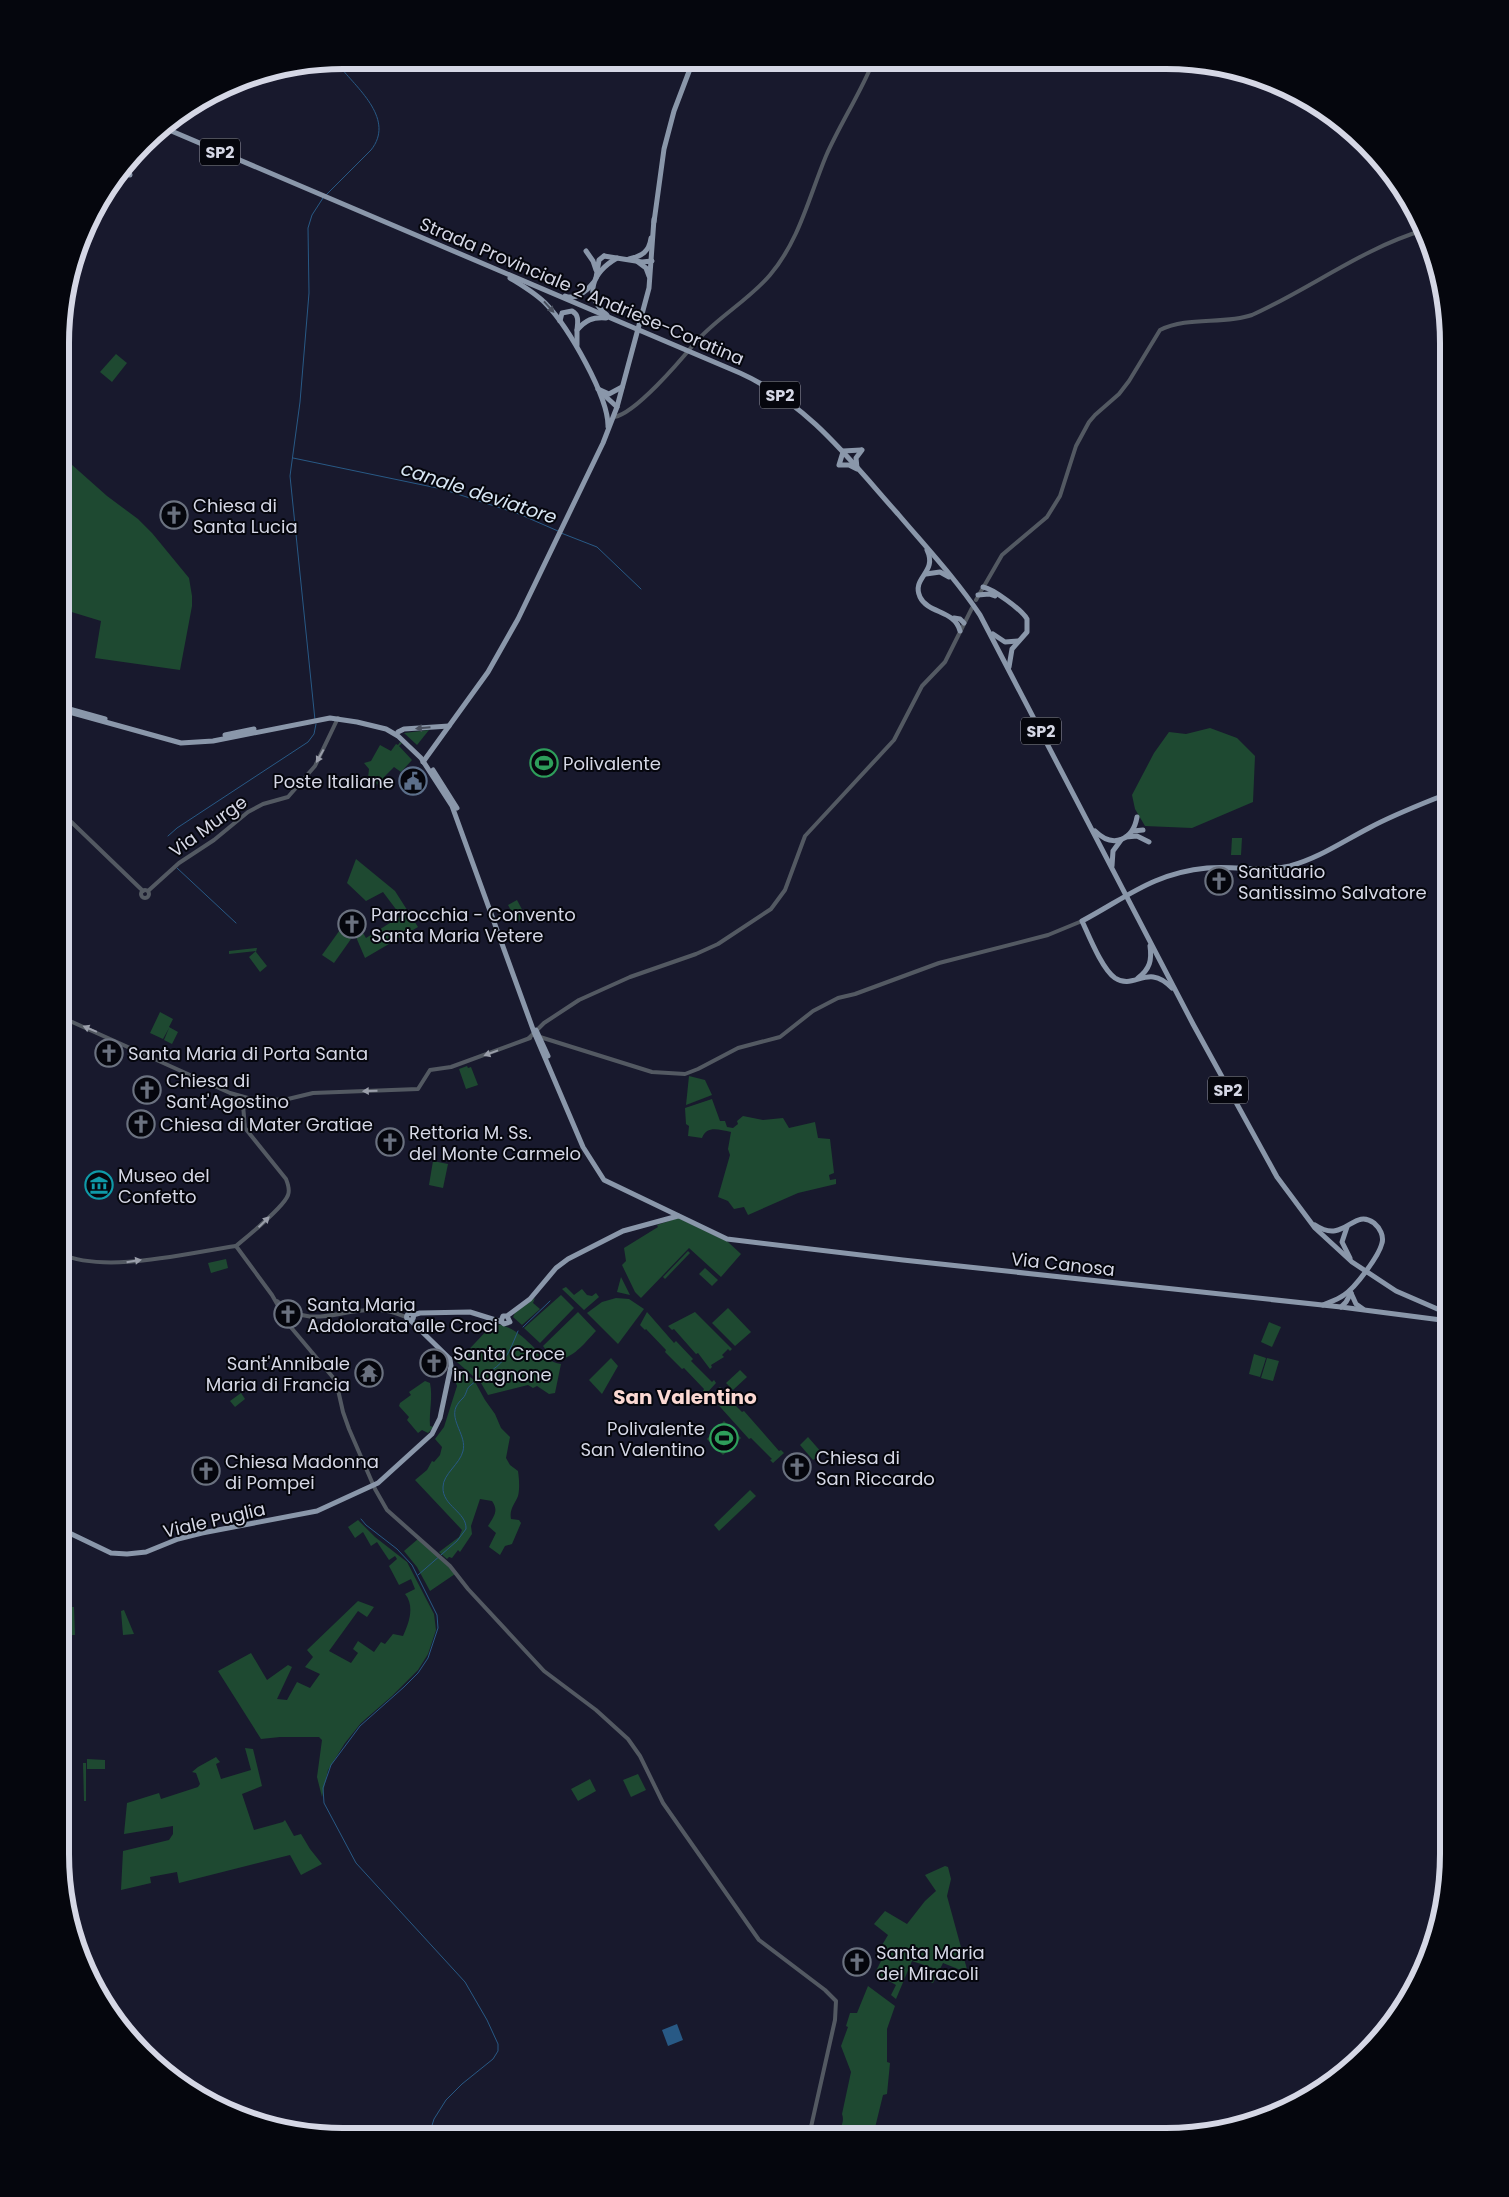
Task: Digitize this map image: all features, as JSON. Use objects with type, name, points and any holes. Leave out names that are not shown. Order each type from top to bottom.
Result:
[{"type":"main road","points":[[637,259],[649,247],[664,149],[674,111],[690,69]]},
{"type":"main road","name":"Strada Provinciale 2 Andriese-Coratina","points":[[170,130],[371,215],[630,328],[745,375],[783,397],[812,420],[859,470],[973,604],[1009,668],[1176,993],[1270,1167],[1307,1219],[1352,1262],[1396,1291],[1440,1311]]},
{"type":"main road","points":[[424,760],[488,672],[518,619],[608,432],[618,407],[650,283],[654,219]]},
{"type":"main road","points":[[586,251],[599,269]]},
{"type":"main road","points":[[611,319],[599,308],[594,299],[595,280],[604,256],[652,260]]},
{"type":"main road","points":[[599,269],[617,258]]},
{"type":"main road","points":[[637,259],[646,268],[650,283]]},
{"type":"main road","points":[[495,269],[535,294],[547,304],[560,321],[600,391],[607,415],[608,432]]},
{"type":"main road","points":[[550,292],[569,297],[579,296],[595,280]]},
{"type":"main road","points":[[560,321],[562,313],[572,310],[576,314],[578,318],[577,349]]},
{"type":"main road","points":[[577,330],[586,320],[594,318],[611,319]]},
{"type":"main road","points":[[600,391],[613,394],[622,388]]},
{"type":"main road","points":[[600,391],[618,407]]},
{"type":"main road","points":[[604,404],[618,407]]},
{"type":"main road","points":[[862,450],[856,458],[859,470],[849,465],[839,465],[843,452],[862,450]]},
{"type":"main road","points":[[924,545],[930,561],[926,574],[918,584],[921,599],[926,604],[958,620]]},
{"type":"main road","points":[[926,574],[940,572],[954,580]]},
{"type":"main road","points":[[986,581],[989,591]]},
{"type":"main road","points":[[983,587],[1019,609],[1027,619],[1027,632],[1018,642],[1010,656],[1009,668]]},
{"type":"main road","points":[[977,598],[989,591]]},
{"type":"main road","points":[[958,620],[968,615]]},
{"type":"main road","points":[[958,620],[960,631]]},
{"type":"main road","points":[[990,632],[1005,642],[1018,642]]},
{"type":"main road","points":[[69,711],[181,743],[213,741],[312,719],[343,716],[377,724],[398,732],[412,744],[424,760],[452,806],[537,1034]]},
{"type":"main road","points":[[319,718],[338,718],[394,733],[424,760]]},
{"type":"main road","points":[[398,732],[404,729],[449,726]]},
{"type":"main road","points":[[1176,993],[1159,978],[1150,976],[1122,981],[1112,976],[1082,921],[1140,887],[1165,876],[1205,868],[1276,868],[1310,859],[1325,853],[1385,820],[1440,796]]},
{"type":"main road","points":[[1135,833],[1137,817]]},
{"type":"main road","points":[[1091,828],[1106,839],[1124,838],[1135,833]]},
{"type":"main road","points":[[1135,833],[1149,842]]},
{"type":"main road","points":[[1112,869],[1113,851],[1124,838]]},
{"type":"main road","points":[[1136,979],[1145,972],[1152,957],[1148,939]]},
{"type":"main road","name":"Via Canosa","points":[[537,1034],[589,1156],[604,1180],[727,1239],[1341,1307],[1440,1321]]},
{"type":"main road","points":[[410,1318],[420,1313],[470,1312],[504,1319],[530,1299],[556,1268],[568,1260],[623,1231],[679,1216]]},
{"type":"main road","points":[[1307,1219],[1319,1228],[1332,1232],[1359,1219],[1374,1223],[1381,1230],[1382,1237],[1378,1252],[1341,1307]]},
{"type":"main road","points":[[1347,1226],[1342,1242],[1352,1262]]},
{"type":"main road","points":[[1322,1305],[1352,1290]]},
{"type":"main road","points":[[1352,1290],[1356,1304],[1361,1308],[1376,1312]]},
{"type":"main road","points":[[1341,1307],[1340,1302],[1344,1295]]},
{"type":"main road","name":"Viale Puglia","points":[[69,1533],[115,1554],[141,1553],[202,1533],[316,1512],[373,1485],[435,1430],[452,1364],[450,1359],[410,1318]]},
{"type":"street","points":[[614,417],[625,413],[668,375],[698,340],[770,276],[784,257],[797,233],[827,154],[870,69]]},
{"type":"street","points":[[977,598],[1008,548],[1036,528],[1047,517],[1060,496],[1076,446],[1095,415],[1119,394],[1129,381],[1160,330],[1182,324],[1241,319],[1252,315],[1377,249],[1417,232]]},
{"type":"street","points":[[968,615],[972,608]]},
{"type":"street","points":[[69,1021],[93,1030],[242,1098],[280,1100],[313,1093],[418,1089],[430,1070],[451,1067],[529,1038],[537,1034],[565,1008],[630,977],[696,954],[718,944],[771,909],[785,890],[801,845],[809,830],[894,740],[922,686],[942,666],[960,631]]},
{"type":"street","name":"Via Murge","points":[[148,891],[179,863],[256,807],[288,797],[315,766],[338,718]]},
{"type":"street","points":[[69,820],[143,891],[148,891],[148,897],[141,896],[143,891]]},
{"type":"street","points":[[537,1034],[617,1062],[652,1072],[677,1075],[698,1069],[746,1045],[780,1038],[813,1011],[838,998],[939,963],[1048,935],[1082,921]]},
{"type":"street","points":[[69,1257],[85,1262],[121,1263],[236,1246],[264,1223],[288,1195],[288,1183],[245,1128],[242,1098]]},
{"type":"street","points":[[236,1246],[275,1299],[289,1325],[336,1381],[343,1412],[373,1485],[387,1510],[450,1566],[480,1602],[544,1670],[628,1739],[640,1756],[663,1803],[759,1940],[832,1995],[836,2001],[835,2020],[811,2128]]},
{"type":"street","points":[[275,1299],[292,1312],[305,1316],[378,1310],[410,1318]]},
{"type":"green space","points":[[116,354],[127,363],[112,382],[100,372]]},
{"type":"green space","points":[[69,462],[107,496],[138,519],[189,578],[192,606],[180,670],[95,658],[101,621],[69,611]]},
{"type":"green space","points":[[1210,728],[1237,738],[1255,756],[1253,802],[1192,828],[1145,826],[1135,809],[1132,795],[1154,753],[1169,732],[1186,734]]},
{"type":"green space","points":[[429,730],[417,745],[404,733]]},
{"type":"green space","points":[[400,742],[402,743],[399,746],[412,760],[401,772],[394,767],[384,777],[380,786],[368,778],[369,769],[364,763],[371,761],[380,745],[391,751]]},
{"type":"green space","points":[[1232,838],[1242,838],[1241,855],[1231,855]]},
{"type":"green space","points":[[356,859],[395,891],[418,927],[365,958],[356,937],[363,933],[366,938],[401,916],[383,892],[366,901],[347,883]]},
{"type":"green space","points":[[517,900],[526,917],[517,922],[508,905]]},
{"type":"green space","points":[[342,927],[351,939],[334,963],[322,955]]},
{"type":"green space","points":[[257,948],[256,952],[267,966],[260,972],[249,957],[256,951],[229,954],[229,951]]},
{"type":"green space","points":[[160,1012],[173,1019],[169,1027],[178,1032],[172,1044],[164,1040],[169,1028],[163,1039],[150,1033]]},
{"type":"green space","points":[[467,1066],[468,1068],[471,1067],[478,1085],[466,1089],[459,1069]]},
{"type":"green space","points":[[689,1076],[705,1080],[712,1095],[686,1105]]},
{"type":"green space","points":[[712,1099],[720,1121],[725,1121],[727,1127],[733,1128],[743,1116],[763,1120],[783,1118],[789,1128],[815,1122],[818,1138],[830,1139],[834,1173],[829,1175],[830,1180],[836,1179],[836,1184],[798,1193],[748,1215],[744,1207],[734,1209],[728,1201],[718,1197],[730,1155],[728,1149],[731,1132],[714,1129],[707,1131],[702,1138],[688,1136],[689,1126],[686,1124],[685,1108]]},
{"type":"green space","points":[[433,1161],[448,1164],[443,1188],[429,1185]]},
{"type":"green space","points":[[678,1218],[728,1242],[741,1254],[721,1277],[689,1248],[641,1298],[635,1292],[622,1265],[626,1261],[624,1248],[658,1227],[657,1225]]},
{"type":"green space","points":[[688,1251],[690,1253],[665,1279],[663,1277]]},
{"type":"green space","points":[[226,1259],[228,1268],[211,1273],[208,1263]]},
{"type":"green space","points":[[705,1268],[718,1280],[712,1286],[699,1274]]},
{"type":"green space","points":[[621,1277],[630,1295],[617,1292]]},
{"type":"green space","points":[[566,1287],[574,1295],[582,1289],[587,1295],[592,1296],[596,1293],[599,1297],[584,1310],[562,1289]]},
{"type":"green space","points":[[561,1295],[574,1308],[540,1343],[524,1328]]},
{"type":"green space","points":[[535,1298],[533,1303],[540,1309],[522,1325],[513,1317],[515,1313]]},
{"type":"green space","points":[[616,1298],[629,1299],[644,1309],[618,1344],[587,1313],[602,1302]]},
{"type":"green space","points":[[728,1308],[751,1332],[735,1346],[712,1323]]},
{"type":"green space","points":[[578,1312],[596,1331],[572,1355],[560,1359],[554,1357],[543,1346]]},
{"type":"green space","points":[[647,1312],[674,1343],[676,1341],[693,1359],[691,1361],[712,1382],[714,1380],[716,1383],[706,1394],[703,1391],[704,1389],[684,1368],[682,1369],[646,1329],[640,1325]]},
{"type":"green space","points":[[695,1312],[732,1349],[730,1351],[728,1349],[722,1355],[724,1357],[711,1365],[710,1369],[698,1353],[696,1354],[674,1329],[672,1330],[668,1326]]},
{"type":"green space","points":[[1269,1322],[1281,1327],[1272,1347],[1261,1342]]},
{"type":"green space","points":[[493,1324],[513,1330],[544,1356],[561,1364],[555,1393],[549,1394],[537,1386],[533,1388],[528,1385],[488,1395],[481,1383],[457,1362]]},
{"type":"green space","points":[[1254,1354],[1266,1358],[1260,1377],[1249,1374]]},
{"type":"green space","points":[[611,1358],[618,1366],[602,1394],[589,1380]]},
{"type":"green space","points":[[1267,1358],[1279,1361],[1273,1381],[1261,1378]]},
{"type":"green space","points":[[369,1366],[379,1379],[373,1384],[363,1371]]},
{"type":"green space","points":[[461,1370],[474,1380],[495,1414],[501,1428],[510,1437],[506,1458],[510,1465],[518,1471],[519,1483],[518,1496],[512,1509],[511,1519],[519,1520],[521,1523],[512,1544],[505,1546],[500,1555],[489,1547],[496,1533],[488,1526],[495,1513],[494,1505],[492,1501],[480,1499],[471,1526],[472,1534],[460,1552],[458,1550],[452,1558],[449,1557],[447,1559],[439,1552],[459,1537],[462,1530],[415,1480],[440,1455],[442,1447],[435,1439],[444,1427],[457,1386],[453,1375]]},
{"type":"green space","points":[[740,1370],[747,1377],[733,1390],[726,1383]]},
{"type":"green space","points":[[425,1381],[430,1383],[430,1426],[434,1427],[428,1433],[422,1430],[418,1433],[407,1420],[409,1417],[399,1406],[400,1403],[411,1395],[409,1392]]},
{"type":"green space","points":[[720,1387],[723,1390],[721,1391],[742,1412],[744,1411],[779,1451],[781,1450],[784,1453],[773,1463],[770,1460],[772,1459],[751,1438],[749,1439],[713,1399],[709,1398]]},
{"type":"green space","points":[[241,1393],[245,1399],[235,1407],[230,1401]]},
{"type":"green space","name":"Polivalente San Valentino","points":[[724,1421],[741,1438],[723,1455],[707,1439]]},
{"type":"green space","points":[[808,1437],[822,1453],[813,1460],[800,1445]]},
{"type":"green space","points":[[750,1490],[756,1496],[719,1531],[714,1525]]},
{"type":"green space","points":[[358,1520],[375,1537],[407,1562],[434,1614],[436,1630],[428,1654],[418,1670],[361,1723],[345,1743],[328,1770],[322,1797],[317,1777],[322,1740],[319,1737],[261,1739],[218,1671],[251,1653],[267,1680],[288,1665],[292,1667],[277,1699],[287,1700],[297,1682],[310,1688],[320,1674],[305,1667],[313,1657],[307,1650],[358,1601],[374,1607],[367,1617],[358,1611],[329,1651],[351,1663],[358,1653],[353,1649],[358,1641],[374,1652],[381,1642],[385,1644],[393,1634],[403,1636],[409,1620],[410,1609],[410,1604],[405,1594],[415,1589],[411,1579],[399,1585],[389,1566],[397,1559],[395,1556],[389,1560],[377,1542],[371,1546],[363,1532],[355,1538],[348,1527]]},
{"type":"green space","points":[[418,1539],[455,1574],[430,1591],[417,1567],[404,1551]]},
{"type":"green space","points":[[69,1607],[74,1607],[75,1635],[69,1635]]},
{"type":"green space","points":[[124,1610],[134,1634],[123,1635],[121,1611]]},
{"type":"green space","points":[[245,1748],[253,1749],[262,1786],[242,1794],[254,1830],[285,1820],[294,1836],[301,1834],[322,1864],[301,1875],[290,1855],[179,1883],[177,1872],[150,1877],[151,1883],[121,1890],[123,1851],[169,1840],[173,1834],[173,1826],[124,1834],[127,1803],[159,1793],[161,1799],[198,1787],[200,1784],[196,1773],[192,1772],[216,1757],[220,1762],[216,1764],[221,1779],[251,1770]]},
{"type":"green space","points":[[87,1759],[105,1760],[105,1769],[87,1769]]},
{"type":"green space","points":[[83,1763],[86,1763],[86,1801],[84,1801]]},
{"type":"green space","points":[[638,1774],[646,1790],[631,1797],[623,1780]]},
{"type":"green space","points":[[590,1779],[596,1791],[578,1801],[571,1789]]},
{"type":"green space","points":[[945,1866],[948,1867],[951,1879],[947,1896],[968,1973],[943,1963],[933,1983],[928,1981],[933,1968],[912,1961],[896,1999],[891,1995],[896,1985],[875,1973],[883,1957],[878,1952],[888,1935],[874,1924],[885,1911],[907,1924],[925,1901],[936,1891],[925,1875]]},
{"type":"green space","points":[[868,1986],[895,2006],[887,2029],[887,2062],[890,2063],[887,2094],[883,2095],[875,2128],[840,2128],[851,2072],[841,2046],[848,2027],[846,2026],[850,2013],[857,2013]]},
{"type":"water","points":[[677,2024],[683,2040],[668,2046],[662,2030]]},
{"type":"waterway","points":[[326,195],[371,150],[377,139],[379,128],[372,106],[342,69]]},
{"type":"waterway","name":"canale deviatore","points":[[315,720],[290,476],[300,402],[309,293],[308,228],[312,215],[323,198]]},
{"type":"waterway","name":"canale deviatore","points":[[293,458],[442,489],[519,514],[558,531]]},
{"type":"waterway","name":"canale deviatore","points":[[561,533],[597,547],[641,589]]},
{"type":"waterway","points":[[168,836],[177,828],[308,742],[314,734],[316,724]]},
{"type":"waterway","points":[[177,868],[236,923]]},
{"type":"waterway","points":[[523,1327],[550,1301]]},
{"type":"waterway","points":[[418,1575],[457,1541],[466,1529],[463,1518],[446,1499],[443,1487],[446,1478],[459,1460],[464,1445],[455,1418],[456,1407],[469,1386],[504,1359],[518,1331]]},
{"type":"waterway","points":[[361,1519],[397,1549],[412,1565],[437,1615],[438,1628],[428,1658],[418,1673],[360,1726],[331,1765],[323,1788],[324,1803],[356,1863],[465,1982],[487,2020],[498,2044],[498,2051],[493,2059],[462,2084],[446,2100],[434,2119],[431,2128]]},
{"type":"place","name":"Chiesa di Santa Lucia","points":[[174,515]]},
{"type":"place","name":"Polivalente","points":[[544,763]]},
{"type":"place","name":"Poste Italiane","points":[[413,781]]},
{"type":"place","name":"Santuario Santissimo Salvatore","points":[[1219,881]]},
{"type":"place","name":"Parrocchia - Convento Santa Maria Vetere","points":[[352,924]]},
{"type":"place","name":"Santa Maria di Porta Santa","points":[[109,1053]]},
{"type":"place","name":"Chiesa di Sant'Agostino","points":[[147,1090]]},
{"type":"place","name":"Chiesa di Mater Gratiae","points":[[141,1124]]},
{"type":"place","name":"Rettoria M. Ss. del Monte Carmelo","points":[[390,1142]]},
{"type":"place","name":"Museo del Confetto","points":[[99,1185]]},
{"type":"place","name":"Santa Maria Addolorata alle Croci","points":[[288,1314]]},
{"type":"place","name":"Santa Croce in Lagnone","points":[[434,1363]]},
{"type":"place","name":"Sant'Annibale Maria di Francia","points":[[369,1373]]},
{"type":"place","name":"Polivalente San Valentino","points":[[724,1438]]},
{"type":"place","name":"Chiesa di San Riccardo","points":[[797,1467]]},
{"type":"place","name":"Chiesa Madonna di Pompei","points":[[206,1471]]},
{"type":"place","name":"Santa Maria dei Miracoli","points":[[857,1962]]},
{"type":"district","name":"San Valentino","points":[[685,1397]]}]
